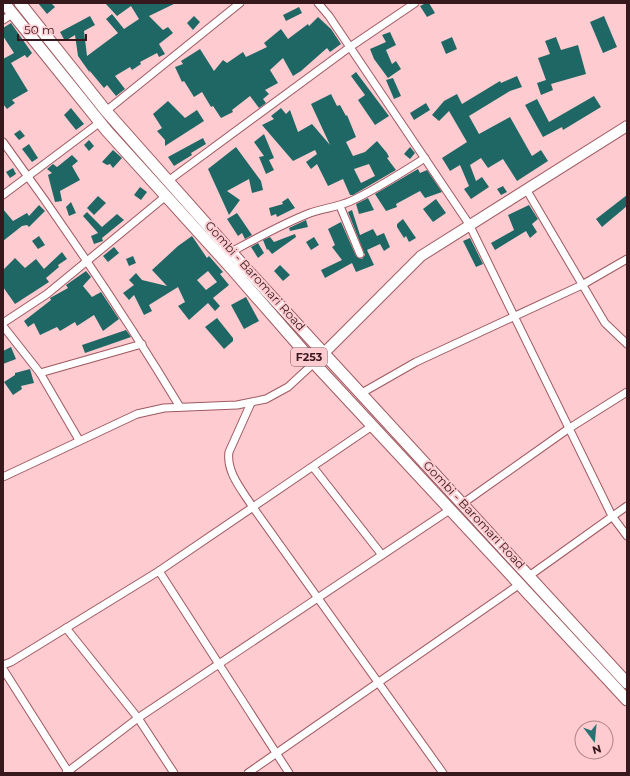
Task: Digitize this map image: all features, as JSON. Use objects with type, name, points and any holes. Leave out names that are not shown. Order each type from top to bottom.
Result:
[{"type":"main road","name":"Gombi - Baromari Road","points":[[4,3],[99,123],[314,363],[627,700]]},
{"type":"main road","name":"Gombi - Baromari Road","points":[[22,4],[106,111],[231,252],[627,683]]},
{"type":"street","points":[[106,111],[240,3]]},
{"type":"street","points":[[318,3],[329,16],[469,224],[612,516],[627,536]]},
{"type":"street","points":[[168,181],[350,47],[415,3]]},
{"type":"street","points":[[3,20],[12,14]]},
{"type":"street","points":[[3,195],[99,123]]},
{"type":"street","points":[[3,477],[78,440],[137,414],[164,408],[251,403],[277,394],[324,354],[421,256],[469,224],[627,126]]},
{"type":"street","points":[[3,142],[87,261],[142,344],[180,408]]},
{"type":"street","points":[[231,252],[292,220],[324,208],[340,206],[378,188],[425,158]]},
{"type":"street","points":[[526,189],[605,323],[627,344]]},
{"type":"street","points":[[3,323],[47,294],[166,196]]},
{"type":"street","points":[[340,206],[360,254]]},
{"type":"street","points":[[360,394],[416,362],[582,285],[627,259]]},
{"type":"street","points":[[3,326],[40,373],[78,440]]},
{"type":"street","points":[[40,373],[142,344]]},
{"type":"street","points":[[462,504],[568,428],[627,392]]},
{"type":"street","points":[[251,403],[229,452],[228,458],[231,472],[252,506],[442,773]]},
{"type":"street","points":[[3,665],[11,662],[158,571],[372,426]]},
{"type":"street","points":[[312,467],[382,555]]},
{"type":"street","points":[[529,576],[627,506]]},
{"type":"street","points":[[3,669],[68,773],[138,718],[451,509]]},
{"type":"street","points":[[158,571],[289,773]]},
{"type":"street","points":[[248,773],[520,584]]},
{"type":"street","points":[[66,628],[138,718],[174,773]]},
{"type":"building","points":[[38,3],[51,3],[55,7],[47,14]]},
{"type":"building","points":[[105,3],[176,3],[149,16],[163,30],[168,27],[173,33],[159,44],[165,54],[159,57],[157,53],[140,62],[141,64],[132,70],[130,67],[115,76],[125,89],[116,96],[107,85],[104,88],[89,70],[90,73],[78,56],[75,35],[65,41],[60,32],[90,16],[95,25],[84,31],[87,56],[118,33],[106,19],[112,14],[124,29],[139,19],[131,6],[117,16]]},
{"type":"building","points":[[429,3],[435,13],[427,17],[420,6]]},
{"type":"building","points":[[299,7],[302,13],[286,21],[283,15]]},
{"type":"building","points":[[194,16],[200,22],[193,30],[187,23]]},
{"type":"building","points":[[604,16],[617,47],[603,53],[590,22]]},
{"type":"building","points":[[318,17],[331,29],[341,44],[330,52],[327,48],[301,71],[293,76],[283,58],[270,70],[278,83],[265,90],[269,94],[263,99],[266,103],[259,108],[250,96],[232,110],[233,112],[221,118],[213,106],[211,107],[202,92],[194,97],[184,81],[182,82],[175,67],[183,64],[181,61],[200,49],[214,71],[223,60],[227,63],[243,52],[246,57],[267,47],[264,43],[281,29],[288,39],[308,24],[309,26]]},
{"type":"building","points":[[11,23],[32,53],[27,58],[25,55],[11,63],[28,91],[12,100],[15,103],[7,109],[3,104],[3,59],[14,53],[3,36],[3,28]]},
{"type":"building","points":[[390,32],[396,45],[386,50],[392,64],[396,61],[401,69],[388,78],[374,59],[370,49],[386,42],[382,35]]},
{"type":"building","points":[[452,37],[457,49],[446,54],[441,42]]},
{"type":"building","points":[[556,37],[561,50],[578,45],[586,74],[551,84],[553,90],[541,95],[537,83],[546,80],[538,58],[550,54],[545,41]]},
{"type":"building","points":[[356,72],[389,116],[375,125],[358,100],[365,95],[351,76]]},
{"type":"building","points":[[517,76],[522,87],[510,91],[469,116],[479,134],[510,117],[532,156],[541,150],[548,161],[517,181],[503,159],[488,168],[481,158],[470,165],[476,181],[482,177],[489,187],[471,199],[464,189],[469,186],[460,165],[450,171],[442,158],[467,142],[449,111],[439,121],[432,115],[444,101],[457,94],[462,104],[500,81],[501,83]]},
{"type":"building","points":[[393,78],[401,96],[394,99],[386,80]]},
{"type":"building","points":[[331,94],[337,106],[340,105],[346,116],[347,115],[356,137],[346,142],[353,156],[365,152],[377,141],[387,153],[389,157],[387,158],[396,170],[353,195],[350,195],[343,179],[328,186],[317,164],[311,169],[306,162],[317,154],[315,150],[293,161],[262,125],[274,119],[271,116],[281,108],[286,114],[290,110],[298,132],[312,124],[330,145],[311,104]],"holes":[[[369,164],[375,176],[361,183],[354,169]]]},
{"type":"building","points":[[594,96],[601,107],[563,130],[562,127],[543,137],[525,105],[537,99],[549,122]]},
{"type":"building","points":[[168,101],[185,118],[197,110],[204,121],[165,146],[165,140],[157,131],[162,128],[153,114]]},
{"type":"building","points":[[426,103],[430,110],[414,120],[410,113]]},
{"type":"building","points":[[71,108],[84,124],[76,130],[64,115]]},
{"type":"building","points":[[20,130],[25,136],[19,140],[14,134]]},
{"type":"building","points":[[264,134],[274,158],[269,160],[274,170],[266,174],[259,157],[264,156],[254,142]]},
{"type":"building","points":[[203,138],[206,144],[174,166],[168,157]]},
{"type":"building","points":[[89,140],[94,146],[89,151],[84,145]]},
{"type":"building","points":[[29,144],[38,158],[32,162],[22,149]]},
{"type":"building","points":[[236,147],[261,181],[263,190],[252,193],[249,179],[227,191],[240,200],[229,215],[208,169]]},
{"type":"building","points":[[410,147],[415,153],[410,159],[404,154]]},
{"type":"building","points":[[113,150],[122,158],[113,168],[110,164],[107,165],[102,162]]},
{"type":"building","points":[[72,155],[78,161],[72,166],[80,180],[60,191],[62,201],[55,202],[48,175],[52,173],[47,169],[53,164],[57,167]]},
{"type":"building","points":[[13,168],[16,174],[10,178],[6,172]]},
{"type":"building","points":[[418,169],[420,173],[427,170],[442,192],[425,198],[420,191],[396,204],[397,207],[386,211],[375,194]]},
{"type":"building","points":[[503,186],[507,192],[501,195],[497,189]]},
{"type":"building","points":[[140,187],[147,192],[141,200],[134,195]]},
{"type":"building","points":[[627,195],[627,206],[602,227],[596,219]]},
{"type":"building","points":[[98,196],[106,203],[94,215],[87,208]]},
{"type":"building","points":[[288,198],[295,208],[277,217],[276,214],[271,216],[269,208],[283,204],[282,202]]},
{"type":"building","points":[[368,198],[374,210],[359,214],[356,204]]},
{"type":"building","points":[[436,199],[446,213],[433,222],[423,209]]},
{"type":"building","points":[[71,202],[76,213],[69,216],[66,207]]},
{"type":"building","points":[[39,205],[45,211],[29,227],[27,225],[22,226],[3,241],[3,209],[13,221],[27,213],[29,216]]},
{"type":"building","points":[[529,205],[538,219],[532,224],[537,232],[530,238],[526,231],[495,250],[491,243],[514,230],[508,215]]},
{"type":"building","points":[[352,210],[360,235],[373,229],[377,236],[384,233],[390,247],[384,251],[380,244],[367,250],[374,265],[356,272],[352,263],[325,278],[321,270],[342,260],[332,247],[335,245],[328,229],[341,222],[356,256],[362,259],[365,255],[348,212]]},
{"type":"building","points":[[87,212],[102,227],[117,214],[124,220],[102,238],[103,241],[94,244],[91,236],[98,233],[83,216]]},
{"type":"building","points":[[237,213],[252,235],[245,239],[242,233],[238,236],[227,219]]},
{"type":"building","points":[[403,219],[416,238],[409,242],[406,236],[404,238],[397,227],[397,224]]},
{"type":"building","points":[[306,220],[308,227],[290,231],[289,228]]},
{"type":"building","points":[[295,234],[296,237],[272,254],[268,249],[267,250],[263,240],[270,237],[274,242]]},
{"type":"building","points":[[39,236],[45,245],[38,249],[32,241]]},
{"type":"building","points":[[192,236],[207,258],[209,256],[223,272],[220,274],[229,285],[213,298],[220,306],[215,311],[208,303],[189,320],[178,306],[185,302],[178,287],[149,305],[152,311],[144,315],[134,295],[129,300],[123,293],[134,285],[129,280],[136,273],[142,280],[167,286],[152,270],[178,246]],"holes":[[[208,271],[217,282],[206,290],[197,280]]]},
{"type":"building","points":[[314,237],[319,245],[311,250],[306,242]]},
{"type":"building","points":[[470,238],[483,264],[476,267],[463,241]]},
{"type":"building","points":[[258,243],[264,253],[258,258],[251,247]]},
{"type":"building","points":[[114,247],[119,253],[108,262],[103,256]]},
{"type":"building","points":[[62,252],[67,259],[58,265],[59,267],[46,278],[49,282],[15,304],[3,287],[3,270],[15,258],[25,268],[36,259],[44,269]]},
{"type":"building","points":[[133,256],[136,263],[129,266],[126,259]]},
{"type":"building","points":[[280,265],[290,275],[283,281],[274,271]]},
{"type":"building","points":[[86,271],[91,277],[83,286],[92,297],[101,292],[119,319],[103,331],[94,315],[77,326],[75,322],[60,331],[57,327],[40,335],[34,323],[28,327],[24,321],[51,300],[50,298],[68,288],[66,285]]},
{"type":"building","points":[[246,297],[259,321],[244,329],[231,305]]},
{"type":"building","points":[[217,318],[233,338],[233,341],[224,349],[205,327]]},
{"type":"building","points":[[126,330],[131,337],[85,353],[82,345]]},
{"type":"building","points":[[11,347],[16,359],[3,364],[3,351]]},
{"type":"building","points":[[30,369],[34,383],[21,386],[22,389],[13,395],[4,382],[15,375],[15,373]]}]
